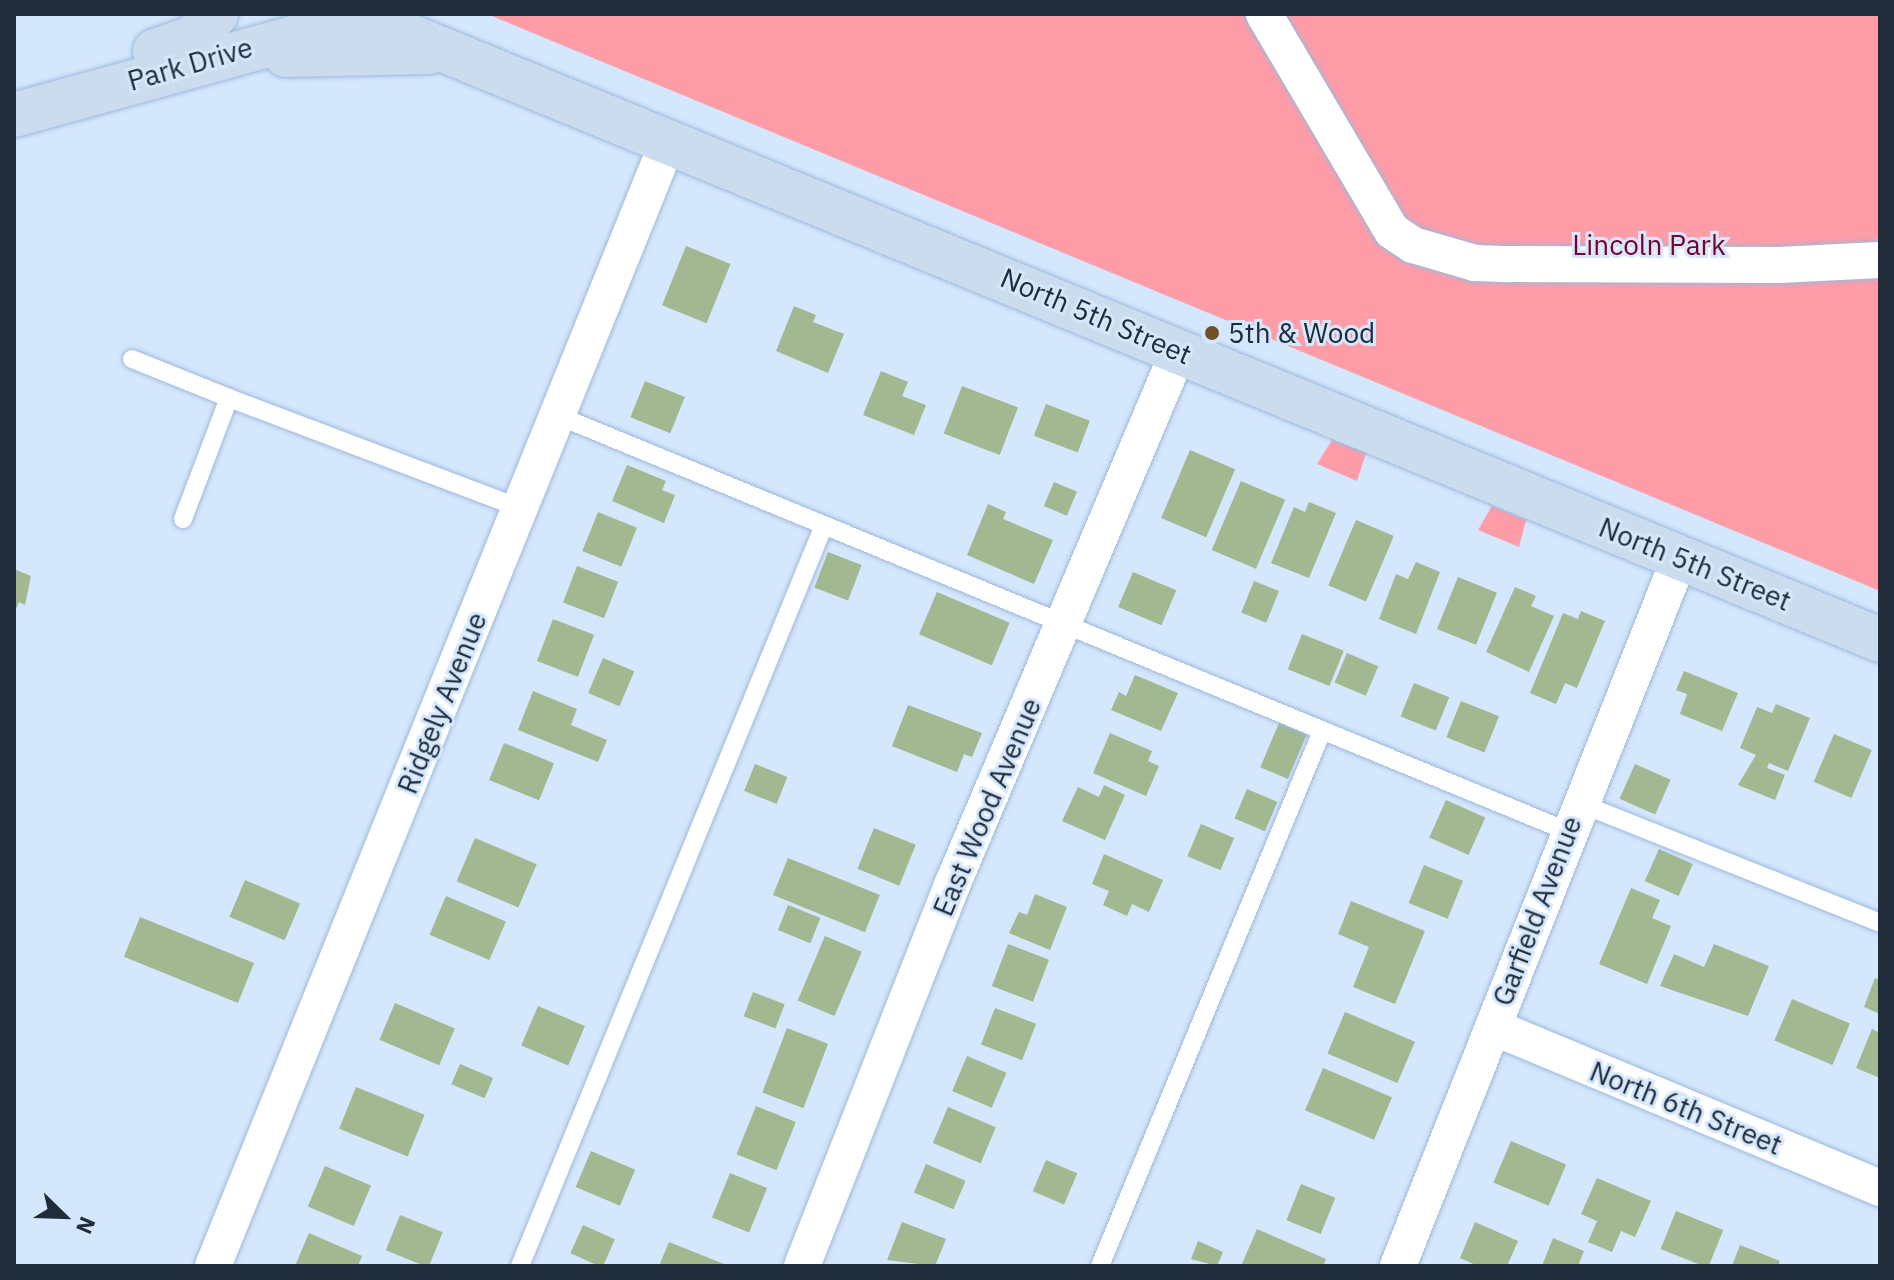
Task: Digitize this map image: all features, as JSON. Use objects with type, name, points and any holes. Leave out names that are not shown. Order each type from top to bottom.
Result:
[{"type":"main road","name":"Park Drive","points":[[14,115],[55,103],[226,33],[368,15]]},
{"type":"main road","name":"North 5th Street","points":[[368,15],[1880,640]]},
{"type":"main road","points":[[226,33],[452,52]]},
{"type":"street","points":[[1264,14],[1392,231],[1413,245],[1475,263],[1779,265],[1880,260]]},
{"type":"street","name":"Ridgely Avenue","points":[[213,1266],[522,509],[669,139]]},
{"type":"street","name":"East Wood Avenue","points":[[802,1266],[953,883],[1179,350]]},
{"type":"street","name":"Garfield Avenue","points":[[1406,1264],[1573,817],[1680,557]]},
{"type":"street","name":"North 6th Street","points":[[1493,1027],[1880,1188]]},
{"type":"lane","points":[[132,359],[522,509]]},
{"type":"lane","points":[[183,519],[229,398]]},
{"type":"lane","points":[[559,416],[1322,731],[1880,923]]},
{"type":"lane","points":[[520,1266],[824,525]]},
{"type":"lane","points":[[1100,1266],[1322,731]]},
{"type":"green space","name":"Lincoln Park","points":[[487,14],[1880,14],[1880,591],[1510,438]]},
{"type":"green space","points":[[1332,440],[1366,453],[1357,481],[1317,464]]},
{"type":"green space","points":[[1492,506],[1526,520],[1519,547],[1478,530]]},
{"type":"building","points":[[686,246],[731,264],[707,323],[662,305]]},
{"type":"building","points":[[794,306],[816,315],[813,322],[844,334],[828,373],[776,351]]},
{"type":"building","points":[[881,371],[908,382],[902,396],[926,405],[914,435],[863,415]]},
{"type":"building","points":[[645,381],[685,397],[670,433],[630,417]]},
{"type":"building","points":[[962,386],[1018,408],[1000,455],[944,434]]},
{"type":"building","points":[[1046,404],[1090,421],[1078,453],[1034,436]]},
{"type":"building","points":[[1190,450],[1235,469],[1206,537],[1161,518]]},
{"type":"building","points":[[627,465],[666,481],[662,490],[675,495],[664,523],[612,501]]},
{"type":"building","points":[[1241,481],[1285,500],[1256,569],[1212,550]]},
{"type":"building","points":[[1054,482],[1077,492],[1067,516],[1044,506]]},
{"type":"building","points":[[1309,502],[1336,513],[1309,578],[1271,563],[1294,507],[1305,512]]},
{"type":"building","points":[[988,504],[1006,512],[1003,519],[1053,540],[1034,584],[967,555]]},
{"type":"building","points":[[598,512],[637,528],[621,567],[582,551]]},
{"type":"building","points":[[1356,520],[1394,536],[1366,601],[1328,585]]},
{"type":"building","points":[[828,552],[862,565],[848,600],[814,587]]},
{"type":"building","points":[[1416,562],[1440,572],[1416,634],[1379,619],[1396,574],[1408,579]]},
{"type":"building","points":[[577,566],[618,582],[604,618],[563,602]]},
{"type":"building","points":[[14,569],[31,576],[25,605],[19,602],[14,614]]},
{"type":"building","points":[[1133,572],[1176,590],[1161,625],[1118,607]]},
{"type":"building","points":[[1458,577],[1497,593],[1476,645],[1437,629]]},
{"type":"building","points":[[1254,581],[1279,591],[1266,623],[1241,613]]},
{"type":"building","points":[[1515,587],[1536,596],[1531,606],[1554,616],[1529,672],[1486,652]]},
{"type":"building","points":[[937,592],[1010,623],[992,665],[919,634]]},
{"type":"building","points":[[1581,611],[1605,621],[1577,688],[1565,683],[1556,704],[1530,693],[1563,613],[1578,619]]},
{"type":"building","points":[[553,619],[594,635],[578,677],[537,661]]},
{"type":"building","points":[[1302,634],[1344,651],[1329,686],[1288,669]]},
{"type":"building","points":[[1347,653],[1378,666],[1366,696],[1334,682]]},
{"type":"building","points":[[603,658],[634,671],[619,706],[588,693]]},
{"type":"building","points":[[1684,671],[1738,693],[1722,731],[1680,714],[1687,694],[1676,690]]},
{"type":"building","points":[[1135,675],[1178,693],[1161,731],[1111,710],[1119,692],[1126,696]]},
{"type":"building","points":[[1414,683],[1449,697],[1436,731],[1401,716]]},
{"type":"building","points":[[533,691],[577,709],[571,725],[607,740],[598,762],[518,730]]},
{"type":"building","points":[[1461,701],[1499,716],[1484,753],[1446,737]]},
{"type":"building","points":[[1776,704],[1810,718],[1788,771],[1769,763],[1767,768],[1785,775],[1775,800],[1738,785],[1756,755],[1740,748],[1757,707],[1772,713]]},
{"type":"building","points":[[908,705],[982,733],[972,757],[964,754],[957,772],[892,746]]},
{"type":"building","points":[[1279,723],[1307,735],[1288,779],[1260,767]]},
{"type":"building","points":[[1110,733],[1152,751],[1148,761],[1159,766],[1146,796],[1093,773]]},
{"type":"building","points":[[1834,734],[1872,750],[1851,798],[1814,782]]},
{"type":"building","points":[[504,743],[554,763],[539,800],[489,780]]},
{"type":"building","points":[[755,764],[787,777],[777,804],[744,791]]},
{"type":"building","points":[[1635,764],[1671,780],[1655,815],[1620,799]]},
{"type":"building","points":[[1104,785],[1125,795],[1105,840],[1062,821],[1078,787],[1099,797]]},
{"type":"building","points":[[1247,789],[1277,802],[1265,831],[1234,818]]},
{"type":"building","points":[[1446,800],[1485,817],[1469,855],[1429,837]]},
{"type":"building","points":[[1201,824],[1234,838],[1220,870],[1187,856]]},
{"type":"building","points":[[874,828],[916,845],[899,886],[858,869]]},
{"type":"building","points":[[475,838],[537,864],[518,907],[457,881]]},
{"type":"building","points":[[1659,849],[1693,864],[1679,896],[1645,881]]},
{"type":"building","points":[[1104,854],[1163,880],[1149,912],[1132,904],[1127,916],[1103,905],[1109,891],[1092,884]]},
{"type":"building","points":[[788,858],[880,895],[865,932],[773,895]]},
{"type":"building","points":[[1424,865],[1463,881],[1448,919],[1409,903]]},
{"type":"building","points":[[245,880],[300,903],[285,940],[229,917]]},
{"type":"building","points":[[1631,888],[1660,900],[1652,918],[1671,926],[1647,984],[1599,964]]},
{"type":"building","points":[[1035,894],[1067,907],[1050,950],[1009,933],[1019,912],[1027,915]]},
{"type":"building","points":[[446,896],[506,921],[489,960],[430,935]]},
{"type":"building","points":[[1351,901],[1425,931],[1395,1004],[1353,987],[1369,947],[1338,934]]},
{"type":"building","points":[[788,905],[820,918],[810,943],[778,930]]},
{"type":"building","points":[[140,917],[254,963],[238,1003],[124,957]]},
{"type":"building","points":[[825,936],[862,952],[834,1016],[798,1000]]},
{"type":"building","points":[[1008,944],[1049,960],[1033,1002],[992,986]]},
{"type":"building","points":[[1714,944],[1769,966],[1748,1016],[1660,986],[1674,954],[1704,967]]},
{"type":"building","points":[[1875,978],[1880,980],[1880,1014],[1864,1007]]},
{"type":"building","points":[[753,992],[785,1004],[775,1028],[744,1016]]},
{"type":"building","points":[[1792,999],[1850,1024],[1832,1065],[1774,1040]]},
{"type":"building","points":[[395,1003],[455,1028],[439,1065],[379,1040]]},
{"type":"building","points":[[538,1006],[585,1026],[568,1066],[521,1046]]},
{"type":"building","points":[[995,1008],[1036,1024],[1022,1060],[981,1044]]},
{"type":"building","points":[[1345,1012],[1415,1042],[1397,1083],[1327,1053]]},
{"type":"building","points":[[787,1028],[828,1044],[803,1108],[762,1092]]},
{"type":"building","points":[[1872,1029],[1880,1033],[1880,1078],[1856,1068]]},
{"type":"building","points":[[967,1056],[1007,1073],[992,1108],[952,1091]]},
{"type":"building","points":[[460,1064],[493,1078],[485,1098],[451,1084]]},
{"type":"building","points":[[1323,1068],[1392,1097],[1374,1140],[1305,1110]]},
{"type":"building","points":[[356,1087],[425,1115],[408,1156],[339,1129]]},
{"type":"building","points":[[756,1106],[796,1122],[776,1170],[737,1154]]},
{"type":"building","points":[[948,1107],[996,1127],[981,1163],[933,1143]]},
{"type":"building","points":[[1511,1141],[1566,1164],[1549,1206],[1493,1182]]},
{"type":"building","points":[[591,1151],[635,1170],[620,1206],[576,1187]]},
{"type":"building","points":[[1046,1160],[1077,1173],[1064,1205],[1033,1191]]},
{"type":"building","points":[[926,1164],[966,1181],[953,1209],[914,1193]]},
{"type":"building","points":[[325,1166],[371,1186],[354,1226],[308,1207]]},
{"type":"building","points":[[730,1173],[767,1188],[749,1232],[712,1218]]},
{"type":"building","points":[[1597,1178],[1651,1201],[1635,1237],[1621,1231],[1612,1252],[1588,1242],[1597,1221],[1581,1214]]},
{"type":"building","points":[[1301,1184],[1335,1198],[1321,1234],[1286,1220]]},
{"type":"building","points":[[1676,1211],[1723,1230],[1709,1266],[1661,1249]]},
{"type":"building","points":[[400,1215],[443,1232],[429,1266],[386,1250]]},
{"type":"building","points":[[902,1222],[946,1239],[935,1266],[887,1260]]},
{"type":"building","points":[[1475,1222],[1518,1241],[1507,1266],[1478,1266],[1460,1258]]},
{"type":"building","points":[[583,1225],[615,1239],[603,1266],[570,1253]]},
{"type":"building","points":[[1257,1229],[1326,1259],[1323,1266],[1241,1266]]},
{"type":"building","points":[[309,1233],[362,1256],[358,1266],[295,1266]]},
{"type":"building","points":[[1553,1238],[1584,1251],[1578,1266],[1542,1266]]},
{"type":"building","points":[[1198,1241],[1223,1252],[1217,1266],[1191,1259]]},
{"type":"building","points":[[669,1242],[729,1266],[659,1266]]},
{"type":"building","points":[[1740,1245],[1780,1261],[1778,1266],[1732,1266]]},
{"type":"place","name":"5th & Wood","points":[[1212,333]]}]
